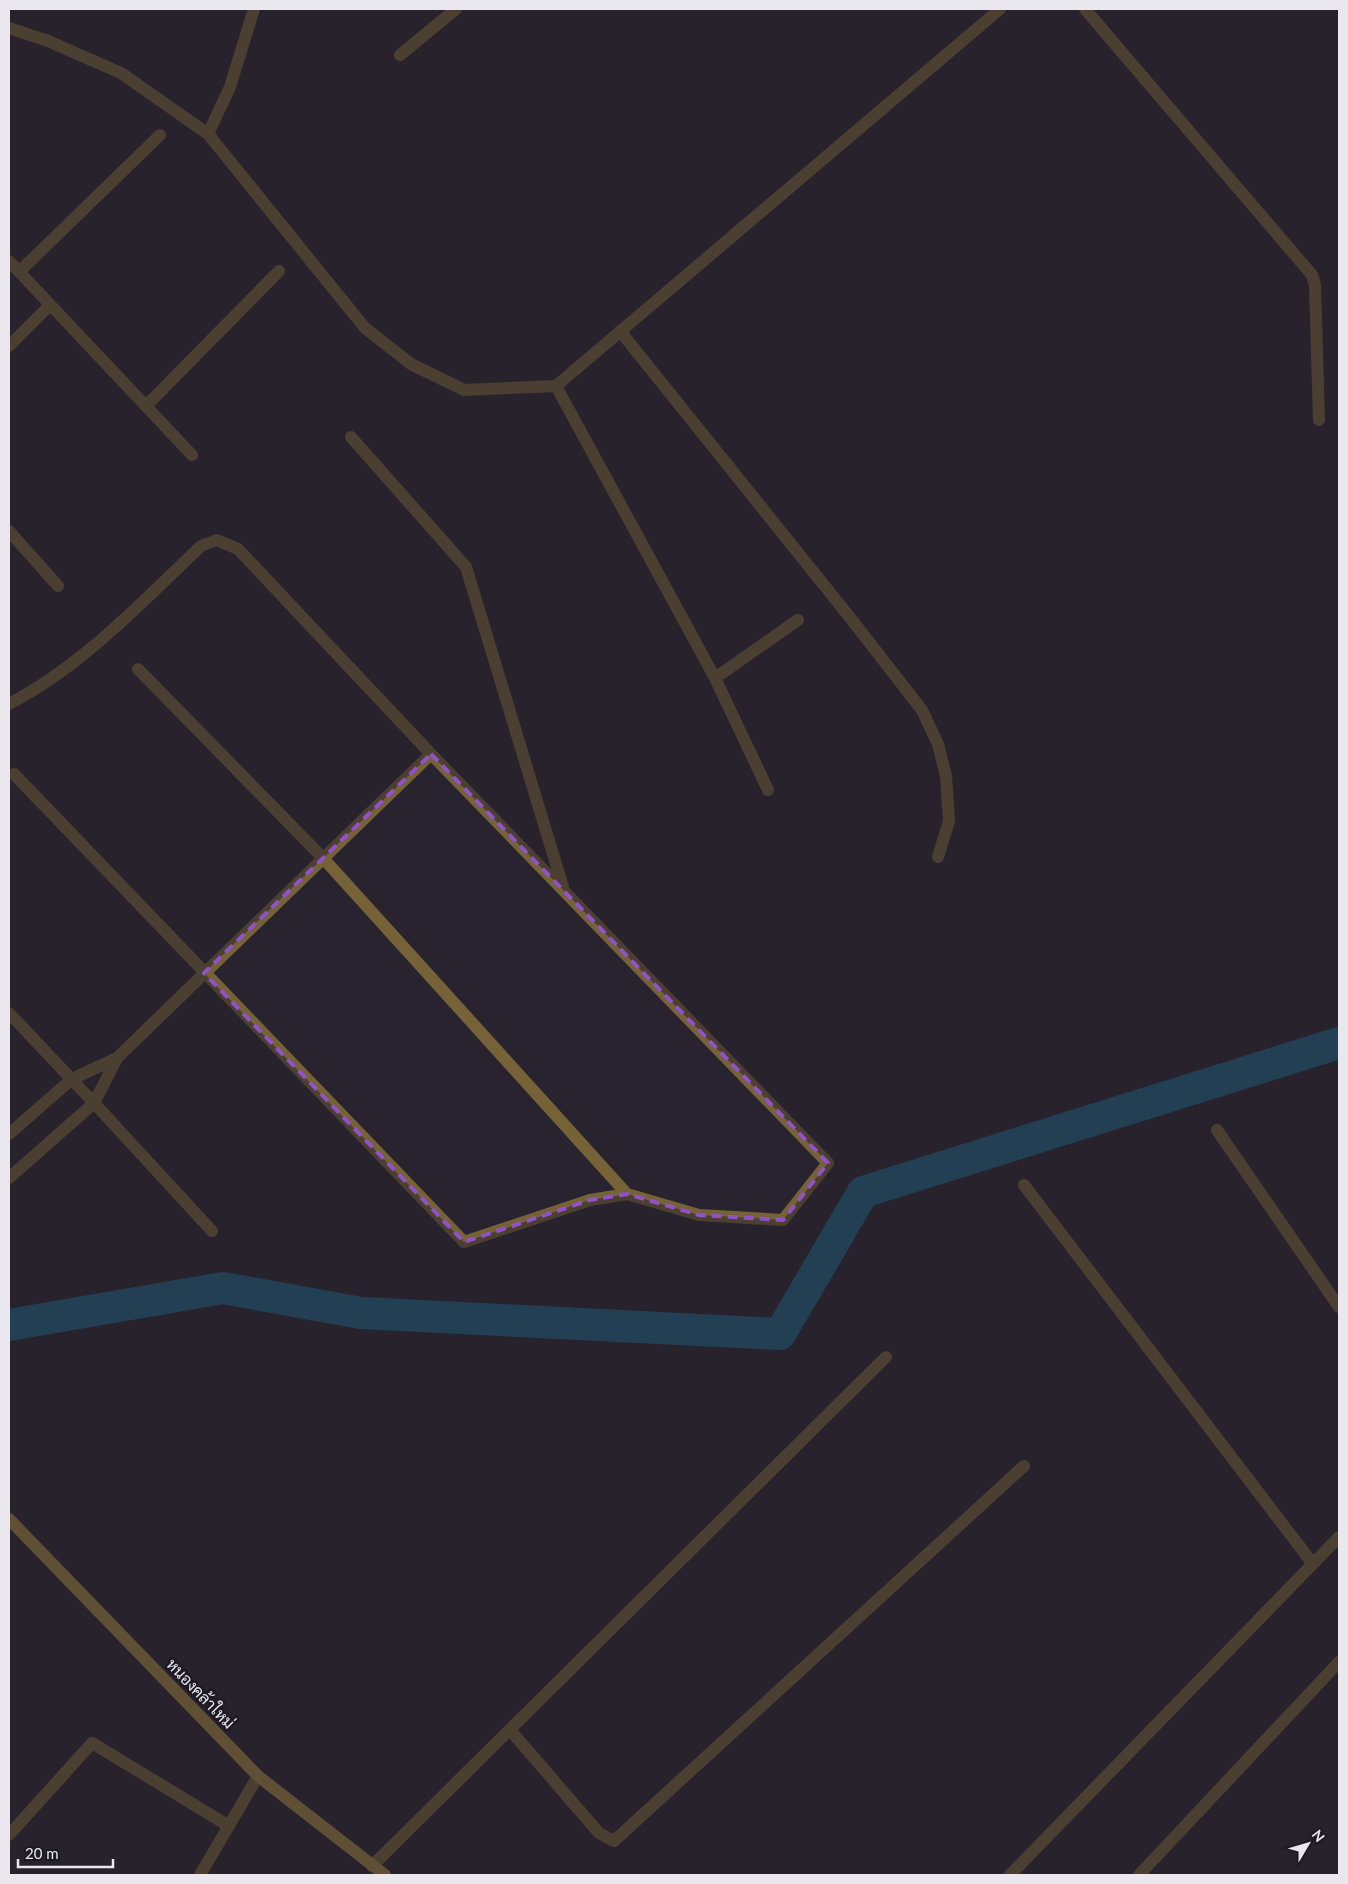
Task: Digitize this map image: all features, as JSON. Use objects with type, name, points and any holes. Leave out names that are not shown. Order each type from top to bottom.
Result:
[{"type":"street","points":[[208,134],[230,87],[254,9]]},
{"type":"street","points":[[400,55],[456,9]]},
{"type":"street","points":[[9,28],[48,41],[121,73],[208,134],[365,328],[411,364],[464,390],[556,386],[1000,9]]},
{"type":"street","points":[[1085,9],[1312,275],[1315,285],[1319,420]]},
{"type":"street","points":[[19,272],[160,135]]},
{"type":"street","points":[[9,261],[192,455]]},
{"type":"street","points":[[146,406],[279,271]]},
{"type":"street","points":[[9,346],[50,305]]},
{"type":"street","points":[[620,331],[842,607],[922,710],[938,744],[946,776],[949,821],[938,857]]},
{"type":"street","points":[[556,386],[715,678],[768,790]]},
{"type":"street","points":[[351,437],[466,567],[564,889]]},
{"type":"street","points":[[9,531],[58,586]]},
{"type":"street","points":[[9,704],[33,692],[101,640],[201,546],[217,540],[238,549],[431,754],[828,1163],[782,1220],[699,1215],[627,1194],[590,1200],[464,1242],[14,774]]},
{"type":"street","points":[[715,678],[798,620]]},
{"type":"street","points":[[138,669],[324,858],[627,1194]]},
{"type":"street","points":[[9,1178],[94,1102],[117,1058],[431,754]]},
{"type":"street","points":[[9,1013],[94,1102],[212,1231]]},
{"type":"street","points":[[9,1134],[72,1079],[117,1058]]},
{"type":"street","points":[[1217,1130],[1339,1307]]},
{"type":"street","points":[[1024,1184],[1313,1564]]},
{"type":"street","points":[[372,1866],[886,1357]]},
{"type":"street","points":[[510,1730],[599,1833],[614,1841],[1024,1466]]},
{"type":"street","name":"หนองคล้าใหม่","points":[[9,1518],[258,1776],[385,1875]]},
{"type":"street","points":[[1010,1875],[1339,1537]]},
{"type":"street","points":[[1140,1875],[1339,1662]]},
{"type":"street","points":[[9,1835],[92,1743],[229,1826]]},
{"type":"street","points":[[200,1875],[258,1776]]},
{"type":"highlighted area","points":[[431,754],[828,1163],[783,1220],[699,1215],[627,1194],[590,1200],[464,1242],[204,973]]},
{"type":"waterway","points":[[9,1325],[223,1288],[361,1313],[780,1334],[863,1192],[1339,1043]]}]
